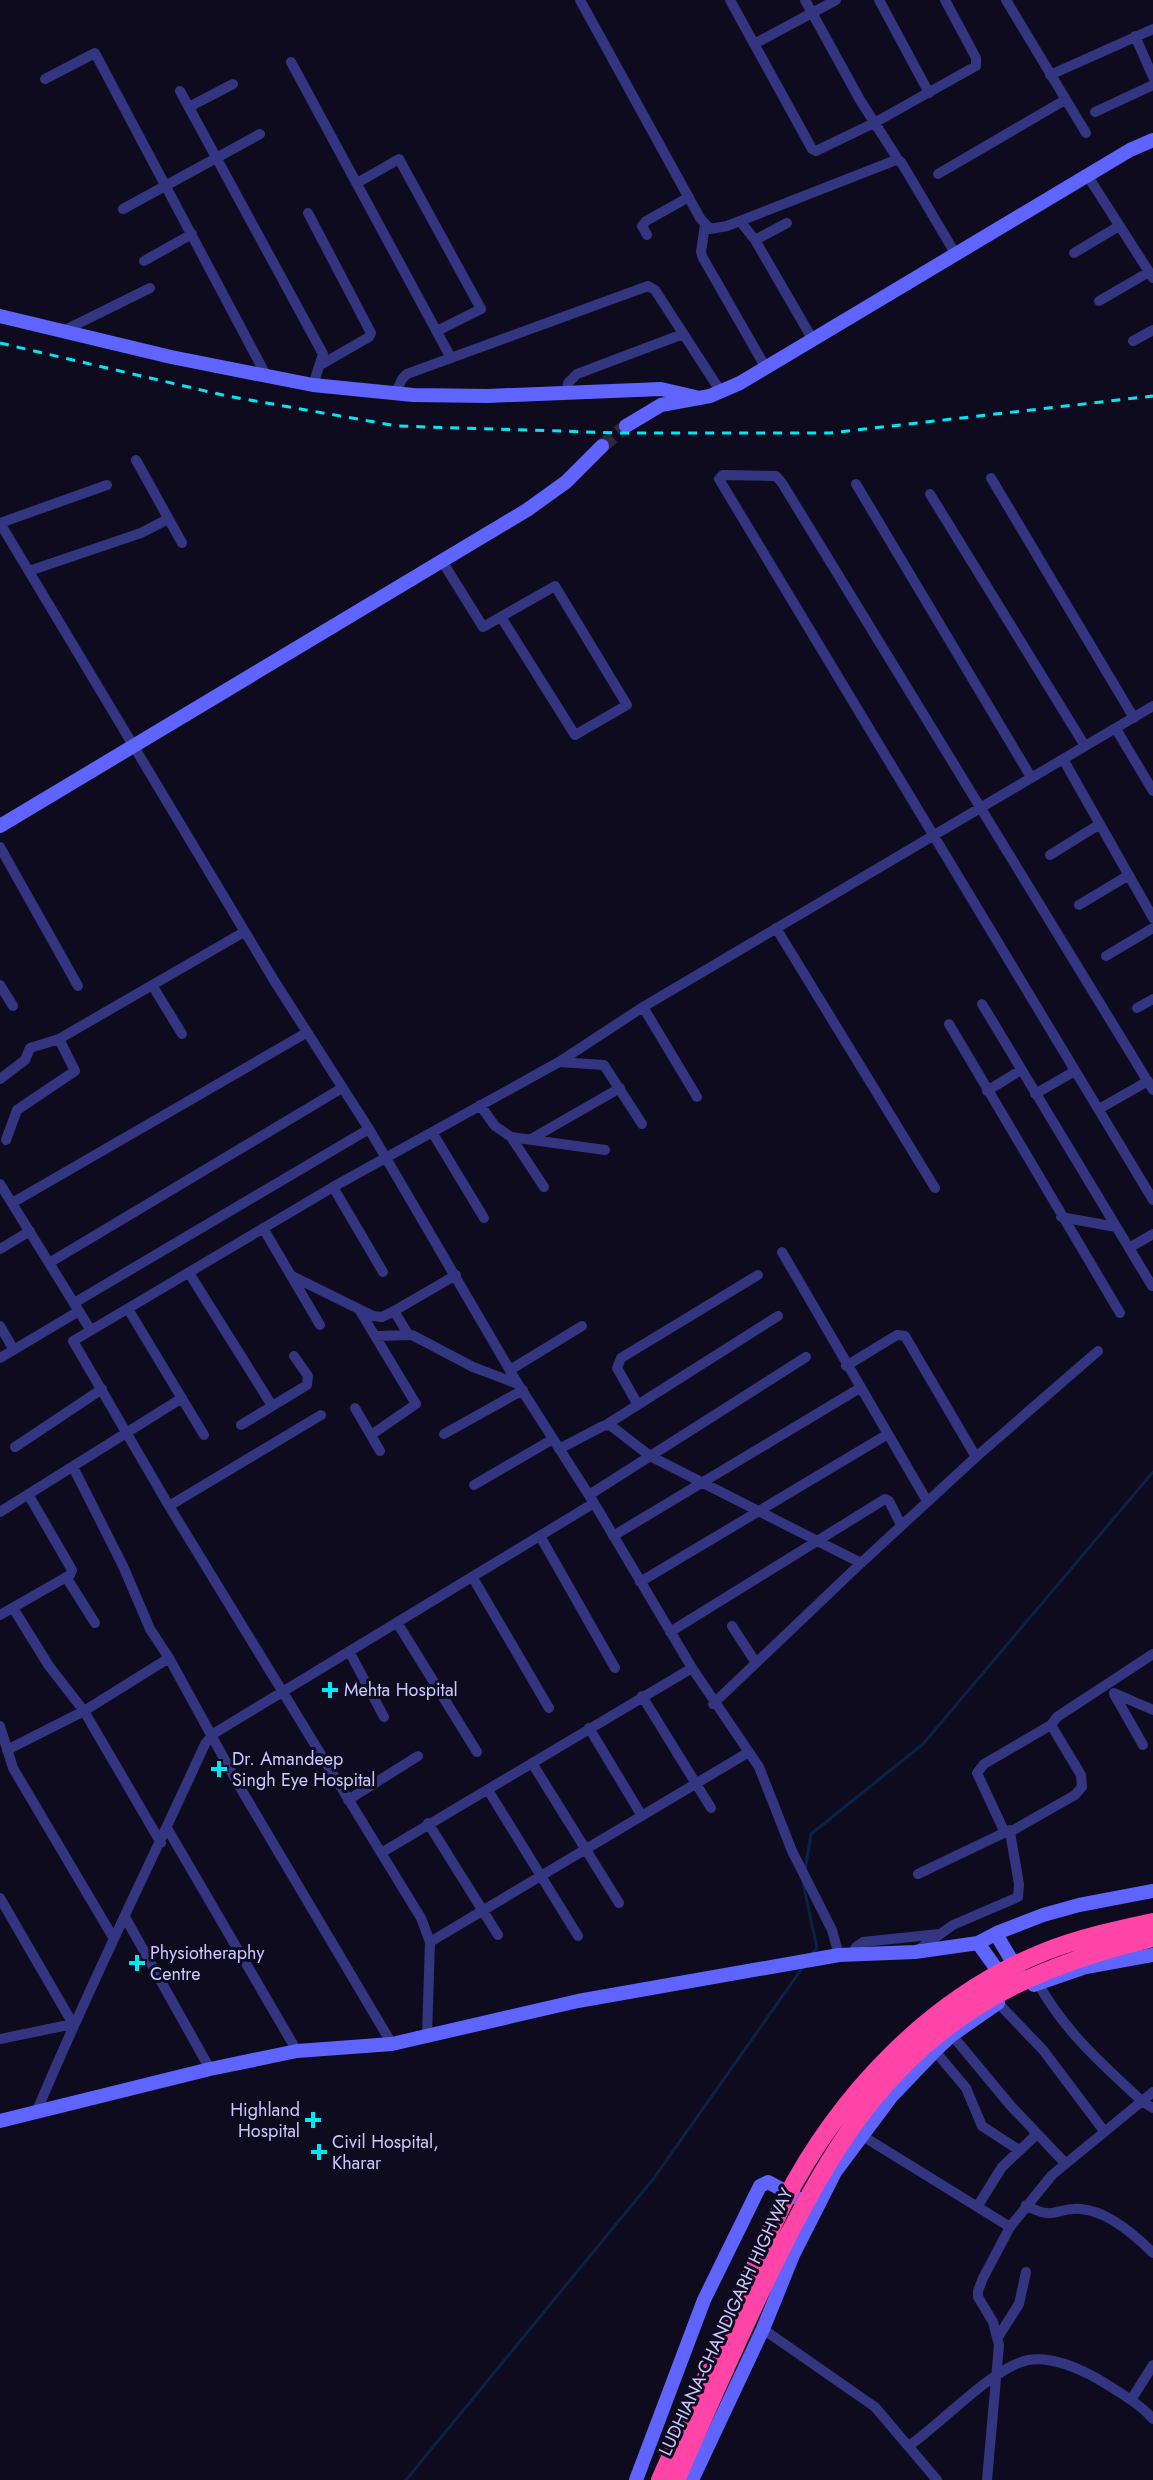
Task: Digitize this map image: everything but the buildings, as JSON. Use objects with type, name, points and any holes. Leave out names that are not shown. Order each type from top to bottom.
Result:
[{"type":"highway","points":[[1029,1978],[1042,1953],[1089,1936],[1153,1922]]},
{"type":"highway","points":[[660,2480],[801,2200],[829,2128],[855,2093],[901,2046],[944,2009],[1005,1991],[1029,1978],[1089,1954],[1153,1938]]},
{"type":"highway","name":"LUDHIANA-CHANDIGARH HIGHWAY","points":[[676,2480],[801,2200]]},
{"type":"street","points":[[580,0],[705,225],[717,230],[879,166],[899,161]]},
{"type":"street","points":[[730,0],[814,151],[874,123],[973,69],[978,63],[945,0]]},
{"type":"street","points":[[805,0],[874,123],[955,253]]},
{"type":"street","points":[[754,44],[836,0]]},
{"type":"street","points":[[879,0],[929,93]]},
{"type":"street","points":[[1006,0],[1086,133]]},
{"type":"street","points":[[1050,75],[1153,29]]},
{"type":"street","points":[[1135,36],[1153,77]]},
{"type":"street","points":[[45,79],[95,53],[267,377]]},
{"type":"street","points":[[291,62],[451,358]]},
{"type":"street","points":[[189,107],[233,84]]},
{"type":"street","points":[[1095,112],[1153,85]]},
{"type":"street","points":[[180,91],[323,354],[322,364],[314,385]]},
{"type":"street","points":[[938,174],[1065,100]]},
{"type":"street","points":[[123,209],[260,134]]},
{"type":"street","points":[[626,426],[661,405],[721,392],[766,368],[1087,175],[1153,140]]},
{"type":"street","points":[[357,183],[399,159],[481,309],[437,331]]},
{"type":"street","points":[[1087,175],[1151,275],[1099,301]]},
{"type":"street","points":[[647,235],[642,226],[646,220],[689,197]]},
{"type":"street","points":[[308,213],[371,333],[369,337],[322,364]]},
{"type":"street","points":[[740,221],[755,240],[813,340]]},
{"type":"street","points":[[755,240],[787,223]]},
{"type":"street","points":[[705,225],[701,252],[766,368]]},
{"type":"street","points":[[1074,253],[1119,225]]},
{"type":"street","points":[[144,261],[192,234]]},
{"type":"street","points":[[394,394],[405,376],[648,286],[655,290],[721,392]]},
{"type":"street","points":[[65,330],[150,288]]},
{"type":"street","points":[[0,316],[267,377],[314,385],[394,394],[566,393],[661,388],[700,398]]},
{"type":"street","points":[[1133,341],[1153,330]]},
{"type":"street","points":[[566,393],[568,383],[577,374],[684,334]]},
{"type":"street","points":[[0,826],[550,495],[602,446]]},
{"type":"street","points":[[136,460],[182,543]]},
{"type":"street","points":[[1099,1109],[1151,1085],[782,483],[776,476],[723,475],[719,480],[1153,1200]]},
{"type":"street","points":[[991,478],[1134,718]]},
{"type":"street","points":[[856,484],[1031,777]]},
{"type":"street","points":[[107,485],[0,523],[244,932],[386,1157],[510,1370],[591,1499],[669,1632],[713,1704],[764,1776],[800,1867],[832,1930],[839,1955]]},
{"type":"street","points":[[930,494],[1085,746]]},
{"type":"street","points":[[29,571],[141,533],[168,519]]},
{"type":"street","points":[[442,561],[483,627],[555,586],[627,705],[575,735],[501,617]]},
{"type":"street","points":[[428,2035],[430,1942],[421,1918],[169,1506],[128,1431],[73,1341],[333,1187],[559,1062],[643,1007],[1153,706]]},
{"type":"street","points":[[1116,729],[1153,791]]},
{"type":"street","points":[[1063,759],[1153,918]]},
{"type":"street","points":[[1050,855],[1100,824]]},
{"type":"street","points":[[0,848],[78,986]]},
{"type":"street","points":[[1079,904],[1129,875]]},
{"type":"street","points":[[776,928],[935,1188]]},
{"type":"street","points":[[1106,956],[1153,928]]},
{"type":"street","points":[[0,1079],[25,1060],[30,1048],[59,1039],[244,932]]},
{"type":"street","points":[[0,985],[12,1006]]},
{"type":"street","points":[[152,985],[182,1034]]},
{"type":"street","points":[[1137,1008],[1153,999]]},
{"type":"street","points":[[982,1004],[1152,1286]]},
{"type":"street","points":[[643,1007],[697,1097]]},
{"type":"street","points":[[949,1024],[1061,1217],[1120,1313]]},
{"type":"street","points":[[12,1203],[306,1033]]},
{"type":"street","points":[[6,1140],[17,1110],[75,1071],[59,1039]]},
{"type":"street","points":[[559,1062],[604,1065],[642,1124]]},
{"type":"street","points":[[987,1091],[1021,1070]]},
{"type":"street","points":[[1035,1094],[1075,1071]]},
{"type":"street","points":[[49,1263],[342,1088]]},
{"type":"street","points":[[531,1139],[620,1088]]},
{"type":"street","points":[[480,1105],[495,1126],[510,1137],[544,1187]]},
{"type":"street","points":[[0,1358],[76,1307],[369,1129]]},
{"type":"street","points":[[432,1132],[484,1218]]},
{"type":"street","points":[[510,1137],[605,1150]]},
{"type":"street","points":[[0,1184],[90,1329]]},
{"type":"street","points":[[333,1187],[383,1272]]},
{"type":"street","points":[[1061,1217],[1116,1227]]},
{"type":"street","points":[[263,1228],[320,1324]]},
{"type":"street","points":[[0,1249],[30,1231]]},
{"type":"street","points":[[1129,1248],[1153,1234]]},
{"type":"street","points":[[782,1252],[846,1366],[927,1501]]},
{"type":"street","points":[[189,1273],[271,1404]]},
{"type":"street","points":[[292,1276],[360,1311],[378,1317],[394,1311],[456,1275]]},
{"type":"street","points":[[638,1405],[616,1368],[621,1358],[758,1275]]},
{"type":"street","points":[[128,1309],[204,1435]]},
{"type":"street","points":[[360,1311],[416,1404],[370,1435]]},
{"type":"street","points":[[394,1311],[408,1334],[473,1368],[521,1387]]},
{"type":"street","points":[[474,1485],[556,1444],[606,1425],[778,1316]]},
{"type":"street","points":[[0,1326],[14,1350]]},
{"type":"street","points":[[510,1370],[582,1326]]},
{"type":"street","points":[[375,1336],[408,1334]]},
{"type":"street","points":[[846,1366],[897,1335],[905,1336],[976,1456]]},
{"type":"street","points":[[713,1704],[976,1456],[1098,1352]]},
{"type":"street","points":[[241,1425],[271,1404],[302,1388],[309,1381],[294,1356]]},
{"type":"street","points":[[36,2113],[73,2024],[162,1843],[205,1744],[213,1734],[351,1653],[540,1536],[650,1456],[806,1357]]},
{"type":"street","points":[[444,1434],[521,1387]]},
{"type":"street","points":[[613,1536],[860,1388]]},
{"type":"street","points":[[15,1447],[102,1389]]},
{"type":"street","points":[[0,1511],[182,1398]]},
{"type":"street","points":[[355,1408],[380,1451]]},
{"type":"street","points":[[169,1506],[321,1415]]},
{"type":"street","points":[[606,1425],[614,1426],[650,1456],[861,1563]]},
{"type":"street","points":[[640,1582],[888,1434]]},
{"type":"street","points":[[73,1467],[123,1566],[142,1616],[213,1734],[238,1785],[393,2044]]},
{"type":"street","points":[[0,1615],[66,1577],[72,1570],[28,1494]]},
{"type":"street","points":[[669,1632],[885,1499],[902,1525]]},
{"type":"street","points":[[540,1536],[615,1668]]},
{"type":"street","points":[[66,1577],[95,1623]]},
{"type":"street","points":[[473,1578],[549,1708]]},
{"type":"street","points":[[13,1608],[49,1666],[84,1711],[162,1843]]},
{"type":"street","points":[[398,1624],[477,1752]]},
{"type":"street","points":[[732,1626],[756,1663]]},
{"type":"street","points":[[351,1653],[384,1716]]},
{"type":"street","points":[[915,1952],[939,1934],[1018,1897],[1019,1884],[1009,1831],[977,1773],[984,1764],[1051,1725],[1057,1717],[1153,1654]]},
{"type":"street","points":[[7,1750],[84,1711],[169,1658]]},
{"type":"street","points":[[381,1853],[692,1668]]},
{"type":"street","points":[[1103,1688],[1153,1710]]},
{"type":"street","points":[[1114,1694],[1143,1745]]},
{"type":"street","points":[[642,1696],[711,1808]]},
{"type":"street","points":[[918,1874],[1009,1831],[1075,1795],[1082,1787],[1081,1774],[1051,1725]]},
{"type":"street","points":[[0,1726],[13,1768],[114,1939]]},
{"type":"street","points":[[589,1728],[642,1816]]},
{"type":"street","points":[[430,1942],[481,1909],[586,1850],[749,1752]]},
{"type":"street","points":[[348,1800],[418,1756]]},
{"type":"street","points":[[532,1763],[619,1903]]},
{"type":"street","points":[[488,1790],[578,1936]]},
{"type":"street","points":[[428,1823],[498,1935]]},
{"type":"street","points":[[167,1828],[297,2051]]},
{"type":"street","points":[[0,2121],[210,2069],[297,2051],[393,2044],[578,2001],[839,1955],[915,1952],[978,1943],[1020,1923],[1079,1905],[1153,1891]]},
{"type":"street","points":[[0,1898],[73,2024]]},
{"type":"street","points":[[125,1917],[210,2069]]},
{"type":"street","points":[[854,1954],[856,1947],[863,1942],[939,1934]]},
{"type":"street","points":[[996,1934],[1076,2038],[1143,2102],[1153,2108]]},
{"type":"street","points":[[978,1943],[1005,1991],[1043,2049],[1104,2131]]},
{"type":"street","points":[[692,2480],[763,2329],[793,2255],[801,2200],[835,2172],[861,2134],[891,2097],[951,2035],[1005,1991],[1029,1978],[1153,1954]]},
{"type":"street","points":[[0,2039],[73,2024]]},
{"type":"street","points":[[951,2035],[1065,2163]]},
{"type":"street","points":[[935,2051],[966,2088],[982,2126],[992,2134],[1009,2141],[1019,2150]]},
{"type":"street","points":[[998,2337],[978,2291],[1010,2227],[1026,2205],[1065,2163],[1153,2092]]},
{"type":"street","points":[[1143,2102],[1153,2119]]},
{"type":"street","points":[[861,2134],[1010,2227]]},
{"type":"street","points":[[976,2207],[995,2177],[1037,2134]]},
{"type":"street","points":[[636,2480],[704,2300],[760,2186],[768,2182],[801,2200]]},
{"type":"street","points":[[1026,2205],[1045,2214],[1078,2208],[1088,2210],[1124,2229],[1153,2253]]},
{"type":"street","points":[[987,2480],[998,2337],[1019,2304],[1026,2272]]},
{"type":"street","points":[[763,2329],[875,2407],[910,2445],[937,2480]]},
{"type":"street","points":[[910,2445],[994,2378],[1028,2360],[1055,2361],[1084,2371],[1131,2400],[1153,2419]]},
{"type":"street","points":[[1131,2400],[1153,2365]]},
{"type":"waterway","points":[[805,1870],[811,1834],[923,1744],[1153,1472]]},
{"type":"waterway","points":[[803,1883],[817,1948],[812,1954]]},
{"type":"waterway","points":[[406,2480],[654,2178],[803,1967]]},
{"type":"tunnel","points":[[602,446],[626,426]]},
{"type":"railway","points":[[0,343],[227,396],[397,426],[622,433],[830,433],[1153,396]]},
{"type":"place","name":"Mehta Hospital","points":[[330,1690]]},
{"type":"place","name":"Dr. Amandeep Singh Eye Hospital","points":[[219,1769]]},
{"type":"place","name":"Physiotheraphy Centre","points":[[137,1963]]},
{"type":"place","name":"Highland Hospital","points":[[313,2120]]},
{"type":"place","name":"Civil Hospital, Kharar","points":[[319,2152]]}]
